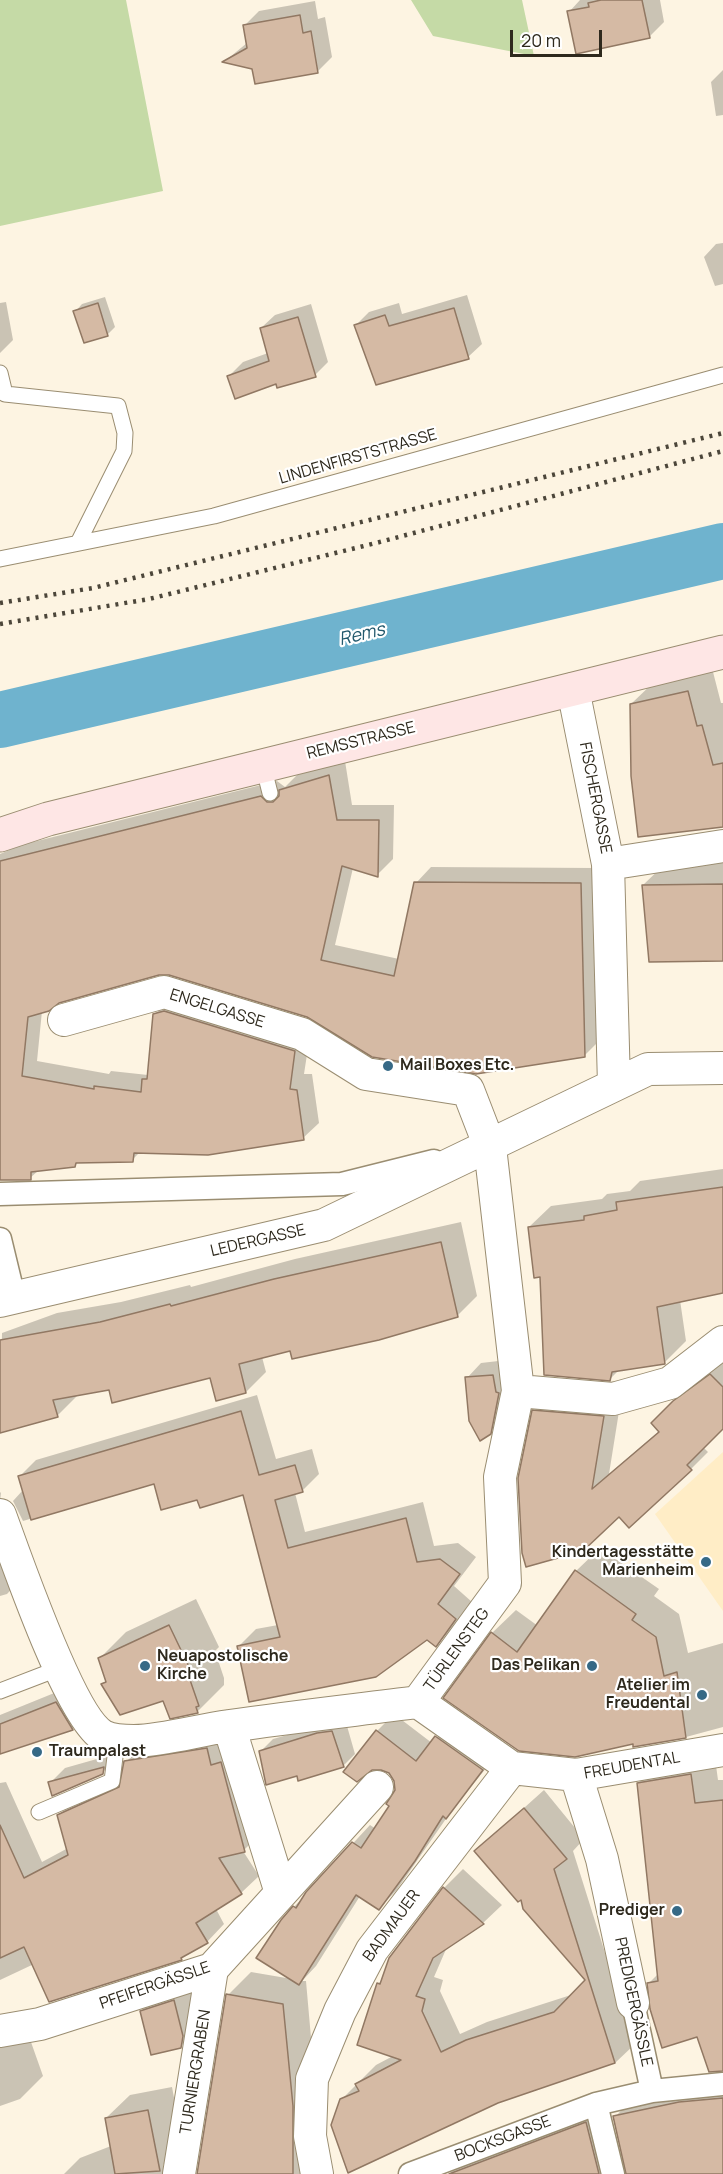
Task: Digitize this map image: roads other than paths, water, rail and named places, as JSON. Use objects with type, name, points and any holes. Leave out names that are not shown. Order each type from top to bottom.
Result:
[{"type":"main road","name":"REMSSTRASSE","points":[[0,835],[48,819],[266,779],[573,689],[723,652]]},
{"type":"street","name":"FISCHERGASSE","points":[[573,689],[608,864],[723,846]]},
{"type":"street","points":[[608,864],[614,1085]]},
{"type":"street","name":"ENGELGASSE","points":[[64,1020],[164,992],[302,1034],[366,1074],[468,1090],[489,1147]]},
{"type":"street","name":"LEDERGASSE","points":[[0,1239],[7,1299],[324,1225],[648,1069],[723,1068]]},
{"type":"street","name":"LEDERGASSE","points":[[0,1194],[342,1184],[489,1147]]},
{"type":"street","name":"TÜRLENSTEG","points":[[117,1741],[137,1741],[229,1726],[418,1702],[505,1582],[500,1477],[518,1391],[489,1147]]},
{"type":"street","points":[[518,1391],[613,1399],[670,1383],[723,1342]]},
{"type":"street","points":[[0,1515],[29,1597],[60,1668],[89,1720],[101,1735],[117,1741]]},
{"type":"street","name":"FREUDENTAL","points":[[418,1702],[512,1768],[576,1775],[723,1750]]},
{"type":"street","points":[[229,1726],[280,1893]]},
{"type":"street","name":"BADMAUER","points":[[317,2174],[310,2136],[312,2079],[340,2011],[372,1950],[512,1768]]},
{"type":"street","name":"PREDIGERGÄSSLE","points":[[576,1775],[603,1859],[652,2091]]},
{"type":"street","name":"PFEIFERGÄSSLE","points":[[0,2031],[42,2028],[212,1969],[377,1787]]},
{"type":"street","name":"TURNIERGRABEN","points":[[179,2174],[212,1969]]},
{"type":"street","name":"BOCKSGASSE","points":[[415,2173],[596,2104],[652,2091],[723,2084]]},
{"type":"street","points":[[596,2104],[613,2174]]},
{"type":"lane","points":[[0,373],[5,394],[118,406],[125,433],[124,451],[78,543]]},
{"type":"lane","name":"LINDENFIRSTSTRASSE","points":[[0,559],[214,516],[723,375]]},
{"type":"lane","points":[[0,1691],[60,1668]]},
{"type":"lane","points":[[39,1812],[112,1781],[117,1741]]},
{"type":"waterway","name":"Rems","points":[[0,720],[723,551]]},
{"type":"railway","points":[[0,603],[93,588],[723,433]]},
{"type":"railway","points":[[0,624],[149,599],[376,543],[723,451]]},
{"type":"place","name":"Mail Boxes Etc.","points":[[388,1066]]},
{"type":"place","name":"Kindertagesstätte Marienheim","points":[[706,1562]]},
{"type":"place","name":"Neuapostolische Kirche","points":[[145,1666]]},
{"type":"place","name":"Das Pelikan","points":[[592,1666]]},
{"type":"place","name":"Atelier im Freudental","points":[[702,1695]]},
{"type":"place","name":"Traumpalast","points":[[37,1752]]},
{"type":"place","name":"Prediger","points":[[677,1911]]}]
